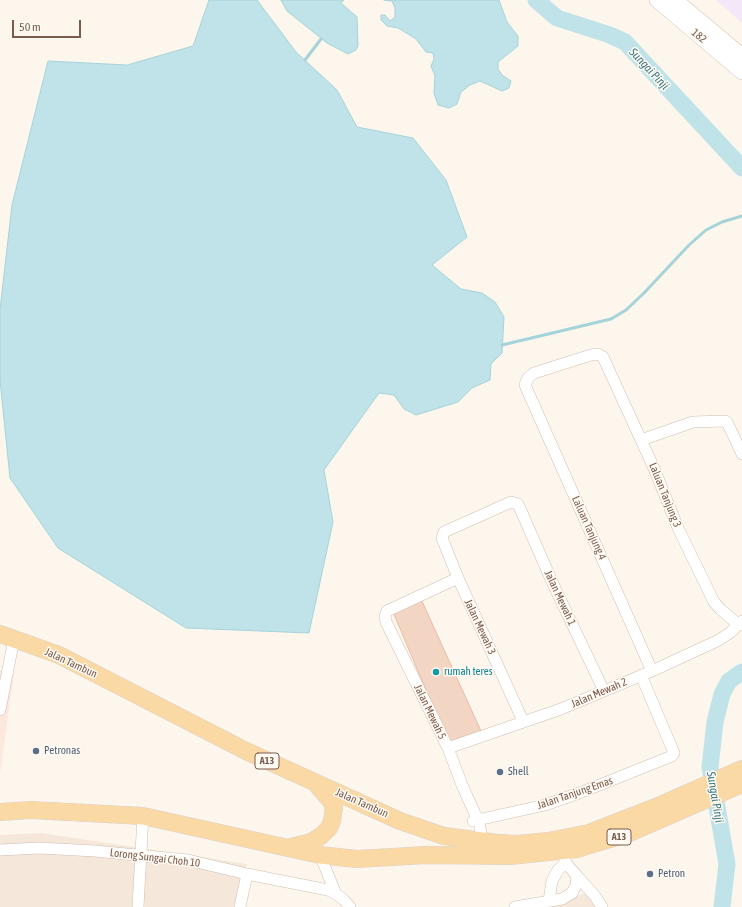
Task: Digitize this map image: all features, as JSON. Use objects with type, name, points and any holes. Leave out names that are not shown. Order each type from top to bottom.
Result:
[{"type":"main road","name":"Jalan Tambun","points":[[7,636],[58,655],[246,751],[400,820],[444,836],[518,844],[548,841],[589,833],[687,801]]},
{"type":"main road","name":"Jalan Tambun","points":[[320,855],[357,860],[426,855],[510,856],[545,853],[564,857],[589,846],[627,834],[687,801],[740,777]]},
{"type":"main road","points":[[286,847],[311,842],[321,836],[329,828],[332,821],[334,808],[332,801],[329,796],[314,782]]},
{"type":"main road","name":"A13","points":[[0,812],[31,810],[143,816],[320,855]]},
{"type":"street","name":"182","points":[[657,0],[742,72]]},
{"type":"street","name":"182","points":[[675,0],[742,56]]},
{"type":"street","name":"Laluan Tanjung 3","points":[[525,385],[528,378],[534,373],[591,354],[598,354],[603,357],[642,440],[678,528],[714,602],[720,609],[740,623]]},
{"type":"street","name":"Laluan Tanjung 4","points":[[525,385],[652,670]]},
{"type":"street","points":[[642,440],[693,422],[723,421],[727,422],[742,454]]},
{"type":"street","name":"Jalan Mewah 3","points":[[518,504],[511,502],[444,532],[442,535],[442,540],[523,721]]},
{"type":"street","name":"Jalan Mewah 1","points":[[518,504],[554,586],[604,691]]},
{"type":"street","name":"Jalan Mewah 5","points":[[458,578],[387,611],[385,616],[386,622],[448,748],[476,818]]},
{"type":"street","name":"Jalan Mewah 2","points":[[448,748],[561,709],[604,691],[719,640],[740,623]]},
{"type":"street","points":[[0,710],[7,636]]},
{"type":"street","name":"Jalan Tanjung Emas","points":[[476,818],[545,805],[582,792],[674,755],[641,675]]},
{"type":"street","points":[[138,907],[143,816]]},
{"type":"street","points":[[475,840],[476,818]]},
{"type":"street","name":"Lorong Sungai Choh 10","points":[[0,850],[39,848],[141,855],[188,860],[247,874],[328,890],[336,894],[350,907]]},
{"type":"street","points":[[320,855],[336,894]]},
{"type":"street","points":[[564,857],[602,907]]},
{"type":"street","points":[[549,901],[552,881],[564,857]]},
{"type":"street","points":[[240,907],[247,874]]},
{"type":"street","points":[[515,907],[562,899],[572,893],[576,885],[577,876]]},
{"type":"shaded area","points":[[716,0],[742,0],[742,23]]},
{"type":"shaded area","points":[[0,670],[14,673],[0,774]]},
{"type":"shaded area","points":[[41,833],[247,864],[240,907],[0,907],[0,835]]},
{"type":"shaded area","points":[[591,891],[600,907],[545,907]]},
{"type":"water","points":[[209,0],[257,0],[296,52],[337,90],[357,127],[413,138],[446,180],[467,237],[432,265],[461,289],[482,293],[495,302],[504,317],[502,353],[491,364],[490,380],[472,388],[458,402],[416,415],[404,409],[394,395],[379,393],[324,470],[333,522],[309,633],[186,628],[58,548],[10,478],[0,380],[0,310],[12,205],[48,61],[127,65],[193,46]]},
{"type":"water","points":[[281,0],[344,0],[341,3],[357,17],[358,46],[356,50],[348,54],[327,43],[287,11]]},
{"type":"water","points":[[384,0],[499,0],[507,22],[518,36],[518,46],[498,62],[498,69],[502,75],[511,81],[509,88],[502,91],[480,81],[470,85],[461,92],[457,104],[449,108],[438,105],[434,93],[435,76],[431,66],[434,59],[433,53],[426,52],[416,39],[398,28],[387,26],[381,20],[381,15],[385,15],[390,21],[395,17],[395,8],[392,1]]},
{"type":"building","name":"rumah teres","points":[[421,599],[481,731],[449,744],[393,612]]},
{"type":"waterway","name":"Sungai Pinji","points":[[536,0],[557,18],[610,35],[625,42],[742,168]]},
{"type":"waterway","points":[[305,60],[321,39]]},
{"type":"waterway","points":[[502,345],[611,319],[626,310],[689,245],[706,230],[722,222],[742,216]]},
{"type":"waterway","name":"Sungai Pinji","points":[[722,907],[727,864],[710,767],[715,722],[722,694],[729,681],[742,672]]},
{"type":"place","name":"rumah teres","points":[[436,672]]},
{"type":"place","name":"Petronas","points":[[36,751]]},
{"type":"place","name":"Shell","points":[[500,772]]},
{"type":"place","name":"Petron","points":[[650,874]]}]
